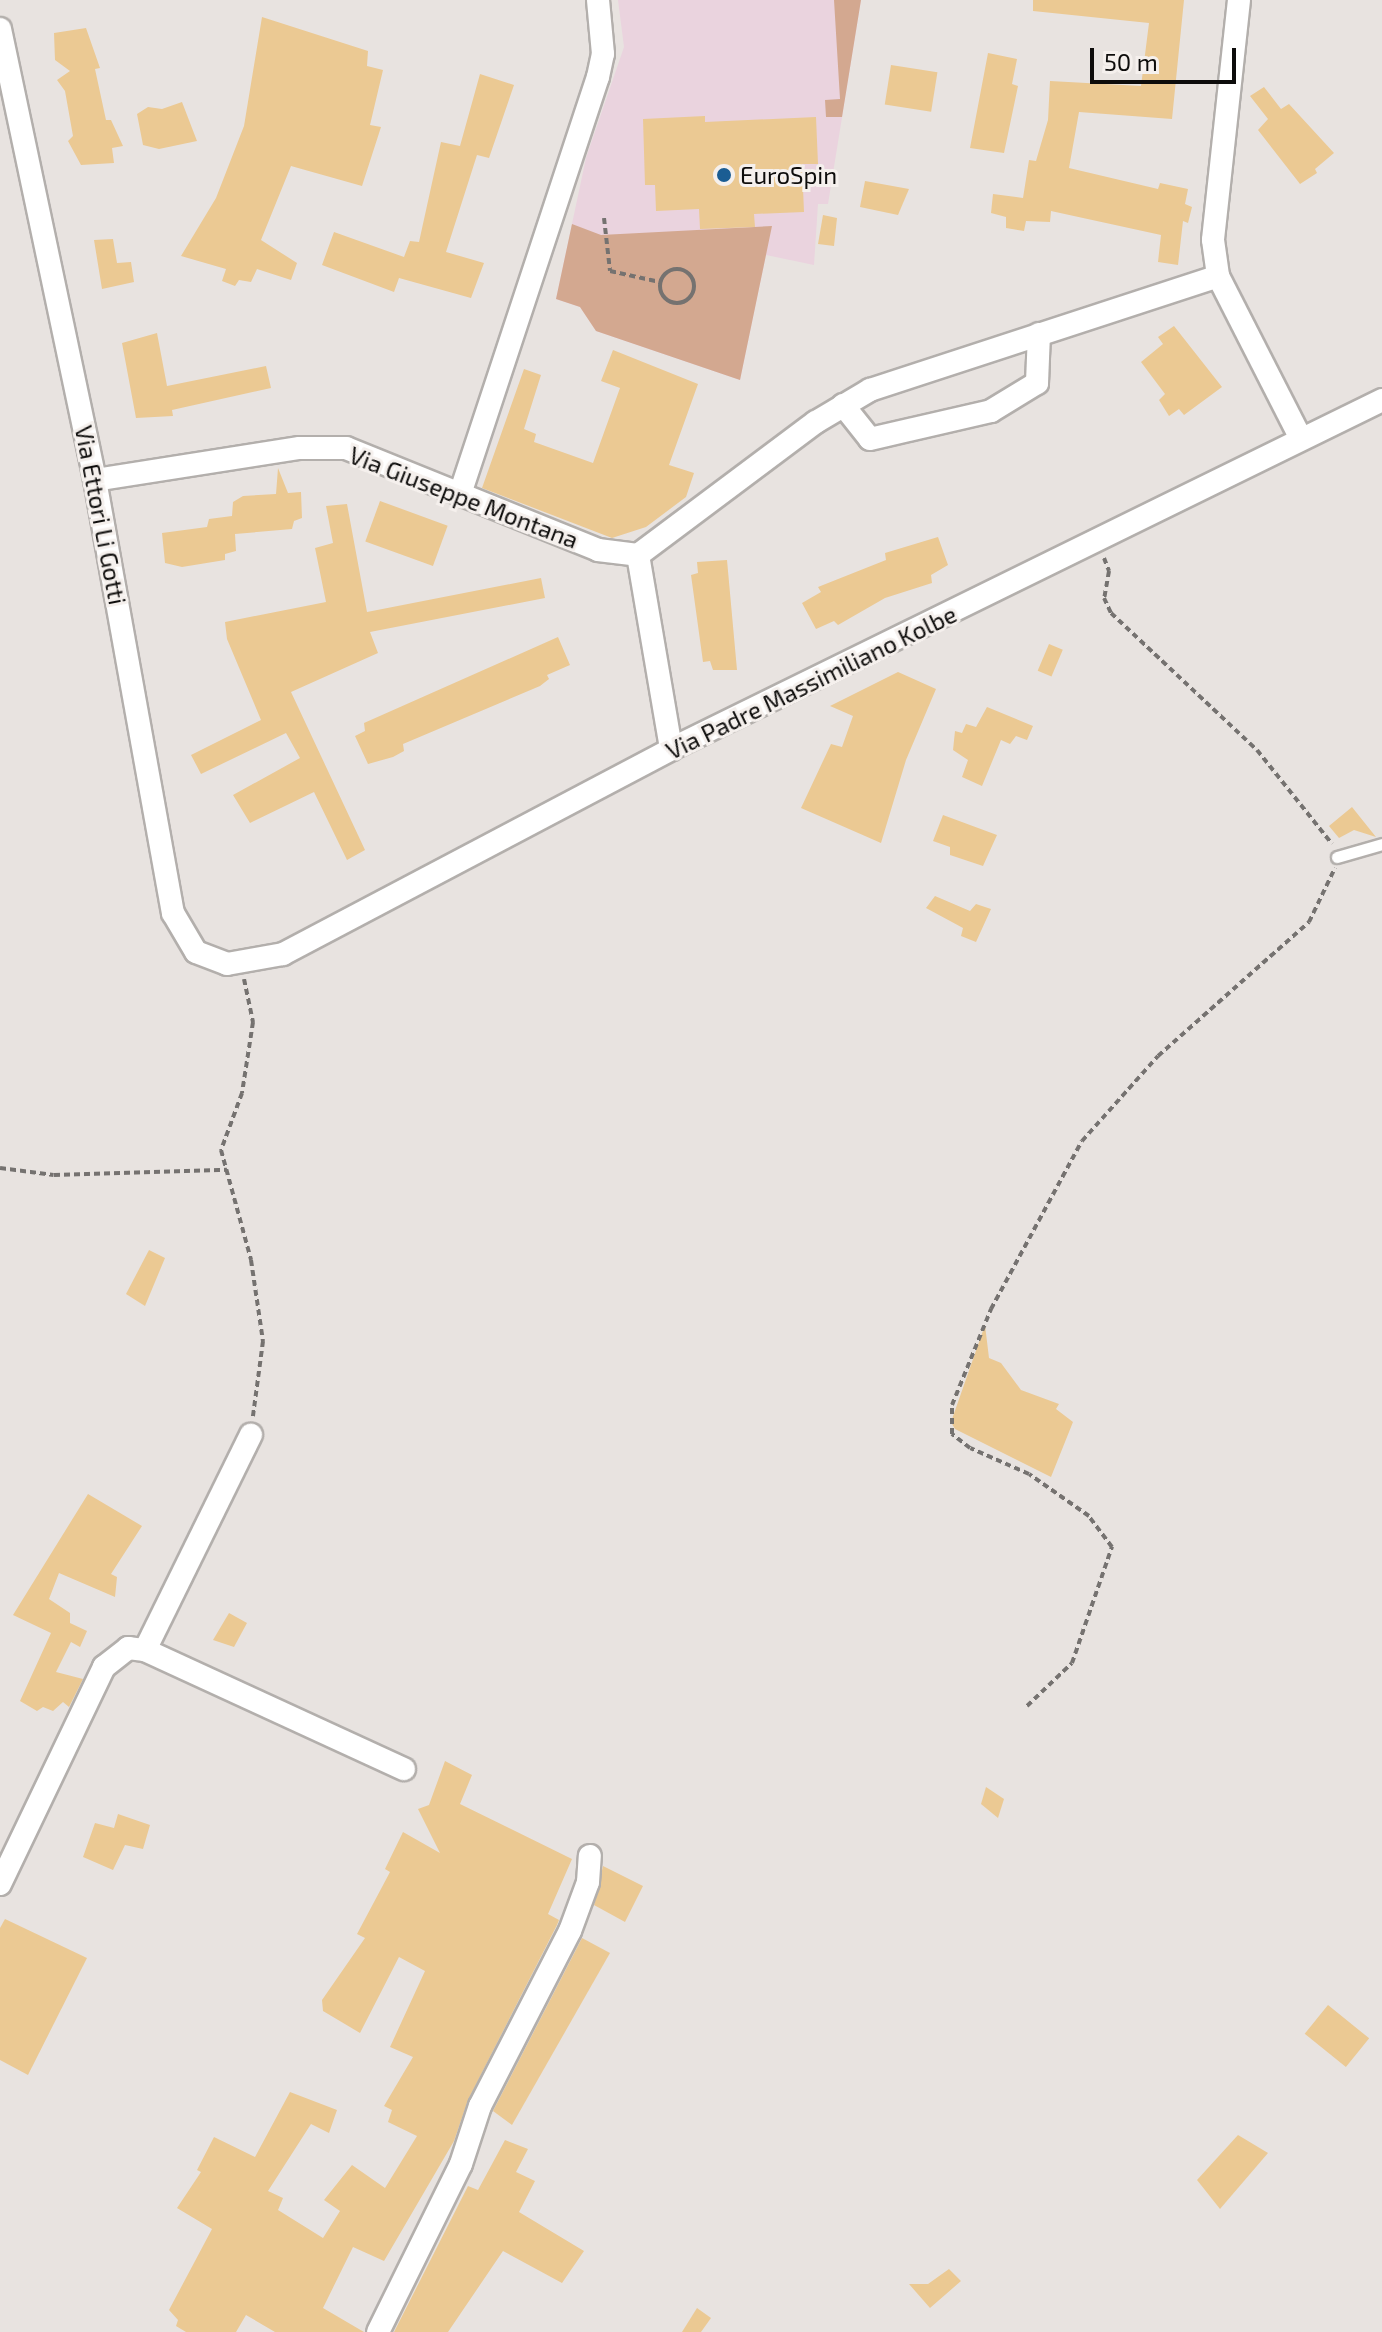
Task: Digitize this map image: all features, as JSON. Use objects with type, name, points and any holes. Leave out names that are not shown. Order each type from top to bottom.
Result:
[{"type":"street","points":[[460,494],[598,77],[603,54],[598,0]]},
{"type":"street","points":[[1239,0],[1213,240],[1218,276],[1301,439]]},
{"type":"street","name":"Via Ettori Li Gotti","points":[[0,29],[95,480],[173,913],[196,952],[241,965]]},
{"type":"street","points":[[671,749],[638,555],[843,405],[933,365],[1218,276]]},
{"type":"street","points":[[843,405],[870,439],[991,411],[1037,383],[1039,334]]},
{"type":"street","name":"Via Padre Massimiliano Kolbe","points":[[241,965],[283,954],[671,749],[1382,400]]},
{"type":"street","name":"Via Giuseppe Montana","points":[[95,480],[300,448],[346,448],[598,550],[638,555]]},
{"type":"street","points":[[145,1650],[251,1435]]},
{"type":"street","points":[[0,1884],[104,1667],[128,1648],[145,1650],[404,1769]]},
{"type":"street","points":[[378,2332],[461,2164],[480,2106],[570,1931],[588,1882],[590,1856]]},
{"type":"lane","points":[[1337,857],[1382,844]]},
{"type":"path","points":[[604,218],[610,271],[660,282]]},
{"type":"path","points":[[671,270],[682,270],[694,286],[687,299],[675,303],[663,295],[660,282],[671,270]]},
{"type":"path","points":[[1027,1706],[1072,1663],[1112,1547],[1089,1516],[1029,1474],[970,1448],[952,1434],[952,1405],[991,1309],[1082,1141],[1158,1056],[1309,922],[1329,889],[1337,857],[1332,842],[1257,750],[1111,613],[1104,598],[1109,571],[1096,542]]},
{"type":"path","points":[[241,965],[253,1022],[242,1093],[221,1150],[251,1260],[263,1341],[251,1435]]},
{"type":"path","points":[[0,1168],[54,1175],[227,1170]]},
{"type":"shaded area","points":[[618,0],[861,0],[828,204],[818,204],[814,265],[766,255],[740,380],[596,331],[580,307],[556,299],[586,158],[624,47]]},
{"type":"shaded area","points":[[834,0],[861,0],[842,117],[826,117],[825,100],[840,99]]},
{"type":"shaded area","points":[[572,224],[601,235],[772,226],[740,380],[596,331],[580,307],[556,299]]},
{"type":"building","points":[[1033,0],[1184,0],[1172,119],[1079,112],[1069,168],[1158,189],[1160,183],[1188,189],[1185,204],[1192,207],[1188,223],[1183,221],[1178,265],[1158,262],[1161,235],[1051,211],[1050,222],[1026,221],[1024,231],[1006,228],[1006,217],[991,213],[993,194],[1023,198],[1029,160],[1036,161],[1048,120],[1050,81],[1141,86],[1149,23],[1033,11]]},
{"type":"building","points":[[262,17],[368,51],[367,66],[383,70],[370,125],[381,127],[362,186],[291,166],[261,240],[297,263],[291,280],[257,269],[251,282],[239,280],[235,286],[222,281],[226,269],[181,256],[216,198],[244,126]]},
{"type":"building","points":[[86,28],[100,68],[95,69],[106,120],[111,120],[123,146],[112,148],[114,163],[81,165],[68,141],[73,136],[65,91],[57,80],[70,71],[55,60],[54,33]]},
{"type":"building","points":[[988,53],[1017,59],[1012,84],[1018,86],[1004,153],[970,148]]},
{"type":"building","points":[[891,65],[937,72],[931,112],[885,105]]},
{"type":"building","points":[[480,74],[514,85],[489,158],[477,155],[446,252],[484,263],[471,298],[399,278],[394,292],[322,265],[334,232],[404,257],[410,241],[419,242],[441,142],[460,146]]},
{"type":"building","points":[[1264,87],[1281,109],[1289,104],[1334,153],[1315,169],[1317,173],[1300,184],[1258,130],[1268,119],[1250,96]]},
{"type":"building","points":[[182,102],[197,141],[159,149],[143,145],[137,114],[148,107],[162,109]]},
{"type":"building","name":"EuroSpin","points":[[705,116],[705,122],[816,117],[818,164],[802,164],[804,212],[754,214],[755,227],[700,229],[699,209],[656,211],[655,185],[645,185],[643,119]]},
{"type":"building","points":[[865,181],[909,189],[898,215],[860,207]]},
{"type":"building","points":[[823,215],[837,218],[834,246],[818,244]]},
{"type":"building","points":[[113,239],[117,263],[131,262],[134,282],[102,289],[94,240]]},
{"type":"building","points":[[1174,326],[1222,387],[1184,415],[1179,409],[1169,416],[1159,400],[1165,394],[1141,362],[1163,344],[1158,337]]},
{"type":"building","points":[[157,333],[167,386],[266,366],[271,388],[172,410],[173,416],[136,418],[122,343]]},
{"type":"building","points":[[613,350],[698,384],[669,465],[694,473],[686,497],[646,527],[612,538],[482,488],[524,369],[541,375],[524,429],[536,434],[534,442],[593,463],[620,388],[601,381]]},
{"type":"building","points":[[278,468],[288,493],[301,492],[302,518],[294,521],[292,529],[235,534],[236,551],[225,554],[225,560],[182,567],[165,563],[162,533],[207,527],[209,519],[232,516],[233,502],[243,496],[276,494]]},
{"type":"building","points":[[380,501],[448,526],[433,566],[365,541]]},
{"type":"building","points":[[347,504],[367,612],[541,578],[545,598],[370,632],[378,653],[291,692],[365,850],[347,860],[314,792],[250,823],[233,795],[300,758],[286,733],[201,774],[191,755],[261,720],[227,639],[225,622],[326,602],[315,548],[333,543],[326,506]]},
{"type":"building","points":[[938,537],[948,565],[931,575],[932,583],[885,598],[838,625],[834,621],[816,629],[802,603],[821,592],[818,587],[886,560],[885,553]]},
{"type":"building","points":[[727,560],[737,670],[713,670],[710,661],[703,662],[691,575],[698,573],[697,562]]},
{"type":"building","points":[[558,637],[570,665],[547,675],[549,679],[540,686],[403,744],[404,751],[393,757],[368,764],[355,736],[365,731],[364,723]]},
{"type":"building","points":[[1049,644],[1063,650],[1051,677],[1038,671]]},
{"type":"building","points":[[898,672],[936,689],[906,760],[881,843],[801,808],[831,744],[842,747],[853,716],[830,706]]},
{"type":"building","points":[[987,707],[1033,726],[1027,740],[1016,736],[1010,744],[1001,740],[982,786],[962,777],[968,760],[953,750],[955,731],[962,733],[966,724],[976,727]]},
{"type":"building","points":[[1352,807],[1376,837],[1354,830],[1339,838],[1329,826]]},
{"type":"building","points":[[943,815],[997,835],[983,866],[950,855],[950,847],[933,841]]},
{"type":"building","points":[[935,896],[970,911],[976,904],[991,909],[976,942],[961,936],[963,928],[926,908]]},
{"type":"building","points":[[149,1250],[165,1258],[145,1306],[126,1294]]},
{"type":"building","points":[[985,1325],[989,1358],[1001,1363],[1021,1390],[1059,1404],[1056,1409],[1073,1422],[1051,1477],[955,1429],[951,1422]]},
{"type":"building","points":[[88,1494],[142,1526],[111,1574],[117,1577],[115,1597],[59,1573],[49,1599],[70,1613],[70,1623],[87,1631],[80,1647],[71,1642],[56,1672],[83,1679],[69,1707],[63,1702],[53,1711],[43,1707],[37,1711],[20,1701],[51,1633],[13,1615]]},
{"type":"building","points":[[229,1613],[247,1623],[234,1647],[213,1640]]},
{"type":"building","points":[[445,1761],[472,1775],[460,1804],[572,1859],[548,1914],[559,1920],[557,1925],[468,2100],[454,2141],[384,2261],[353,2247],[323,2308],[364,2332],[275,2332],[246,2315],[236,2332],[186,2332],[176,2326],[178,2320],[169,2310],[212,2229],[177,2208],[201,2172],[197,2170],[214,2137],[255,2157],[290,2092],[337,2110],[329,2133],[311,2124],[268,2191],[283,2198],[278,2210],[323,2238],[340,2211],[324,2200],[352,2165],[385,2188],[417,2136],[388,2122],[392,2110],[384,2106],[413,2057],[390,2047],[425,1971],[399,1957],[360,2033],[323,2011],[322,2000],[365,1938],[357,1934],[390,1872],[385,1869],[403,1832],[440,1853],[418,1809],[429,1805]]},
{"type":"building","points":[[986,1787],[1004,1799],[998,1818],[981,1804]]},
{"type":"building","points":[[118,1814],[150,1825],[143,1849],[125,1845],[113,1870],[83,1857],[95,1823],[114,1828]]},
{"type":"building","points":[[603,1866],[643,1886],[625,1922],[594,1905]]},
{"type":"building","points":[[5,1919],[87,1958],[28,2075],[0,2060],[0,1928]]},
{"type":"building","points":[[582,1938],[610,1953],[512,2125],[493,2111]]},
{"type":"building","points":[[1328,2005],[1369,2038],[1346,2067],[1305,2034]]},
{"type":"building","points":[[1238,2135],[1268,2153],[1220,2209],[1197,2180]]},
{"type":"building","points":[[505,2140],[528,2149],[516,2172],[535,2181],[519,2212],[584,2251],[562,2283],[503,2251],[448,2332],[394,2332],[468,2186],[478,2190]]},
{"type":"building","points":[[949,2269],[961,2281],[930,2308],[909,2284],[928,2284]]},
{"type":"building","points":[[697,2308],[711,2318],[701,2332],[682,2332]]},
{"type":"place","name":"EuroSpin","points":[[724,175]]}]
